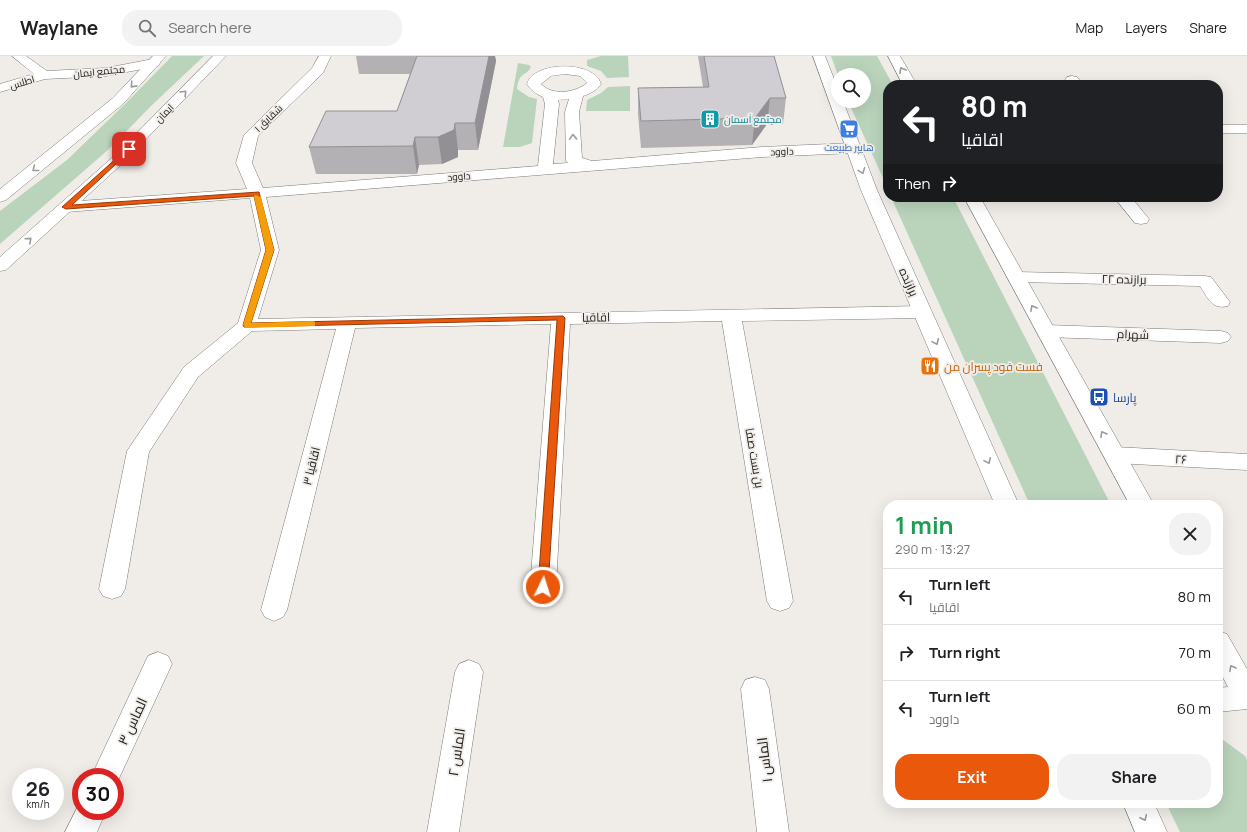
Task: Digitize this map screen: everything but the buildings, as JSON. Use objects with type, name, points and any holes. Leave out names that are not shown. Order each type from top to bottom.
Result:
[{"type":"street","points":[[18,56],[44,75]]},
{"type":"street","name":"ایمان","points":[[0,266],[119,159],[220,56]]},
{"type":"street","name":"شقایق ۱","points":[[246,325],[270,250],[257,193],[244,163],[251,134],[318,70],[325,56]]},
{"type":"street","points":[[556,56],[556,71]]},
{"type":"street","points":[[575,71],[576,56]]},
{"type":"street","name":"برازنده","points":[[818,56],[869,190],[1005,500]]},
{"type":"street","points":[[894,56],[907,80]]},
{"type":"street","points":[[0,197],[118,101],[156,60]]},
{"type":"street","name":"مجتمع ایمان","points":[[44,75],[106,72],[156,60]]},
{"type":"street","points":[[556,71],[575,71],[584,73],[593,80],[594,84],[591,88],[577,94],[563,95],[549,94],[536,88],[534,84],[535,80],[546,73],[556,71]]},
{"type":"street","name":"اطلس","points":[[0,88],[44,75]]},
{"type":"street","points":[[545,169],[552,104],[549,94]]},
{"type":"street","points":[[577,94],[572,112],[574,161],[588,165]]},
{"type":"street","points":[[1223,128],[1247,129]]},
{"type":"street","name":"داوود","points":[[66,207],[257,193],[588,165],[762,152],[853,148]]},
{"type":"street","points":[[975,202],[1139,500]]},
{"type":"street","points":[[1126,202],[1141,219]]},
{"type":"street","name":"برازنده ۲۲","points":[[1016,277],[1204,281],[1221,302]]},
{"type":"street","name":"اقاقیا","points":[[246,325],[922,312]]},
{"type":"street","name":"بن بست صفا","points":[[731,315],[780,601]]},
{"type":"street","points":[[543,587],[561,318]]},
{"type":"street","name":"اقاقیا ۳","points":[[274,610],[347,323]]},
{"type":"street","points":[[112,589],[138,451],[191,372],[246,325]]},
{"type":"street","name":"شهرام","points":[[1046,331],[1221,337]]},
{"type":"street","name":"۲۶","points":[[1115,456],[1247,462]]},
{"type":"street","points":[[1223,651],[1247,696],[1223,699]]},
{"type":"street","name":"الماس ۳","points":[[110,768],[158,664]]},
{"type":"street","name":"الماس ۲","points":[[443,832],[469,672]]},
{"type":"street","name":"الماس ۱","points":[[755,689],[772,832]]},
{"type":"street","points":[[1140,808],[1151,832]]},
{"type":"street","points":[[81,832],[87,820]]},
{"type":"green space","points":[[172,56],[204,56],[151,106],[109,149],[0,244],[0,211],[67,160]]},
{"type":"green space","points":[[601,56],[628,56],[629,77],[607,78],[601,71],[587,66],[587,60]]},
{"type":"green space","points":[[831,56],[877,56],[890,80],[883,80],[883,178],[851,108],[871,108],[871,68],[835,68]]},
{"type":"green space","points":[[518,63],[529,65],[531,67],[519,79],[517,89],[529,97],[537,99],[532,143],[520,147],[503,147]]},
{"type":"green space","points":[[630,86],[630,111],[586,111],[587,100],[601,93],[608,87]]},
{"type":"green space","points":[[893,202],[956,202],[1108,500],[1028,500]]},
{"type":"green space","points":[[1223,740],[1245,756],[1247,760],[1247,832],[1180,832],[1168,808],[1223,808]]},
{"type":"slow traffic","points":[[257,197],[270,250],[246,325],[313,324]]},
{"type":"place","name":"مجتمع آسمان","points":[[710,119]]},
{"type":"place","name":"هایپر طبیعت","points":[[849,129]]},
{"type":"place","name":"فست فود پسران من","points":[[930,366]]},
{"type":"place","name":"پارسا","points":[[1099,397]]},
{"type":"route","points":[[129,149],[66,207],[257,193],[270,250],[246,325],[561,318],[543,587]]}]
